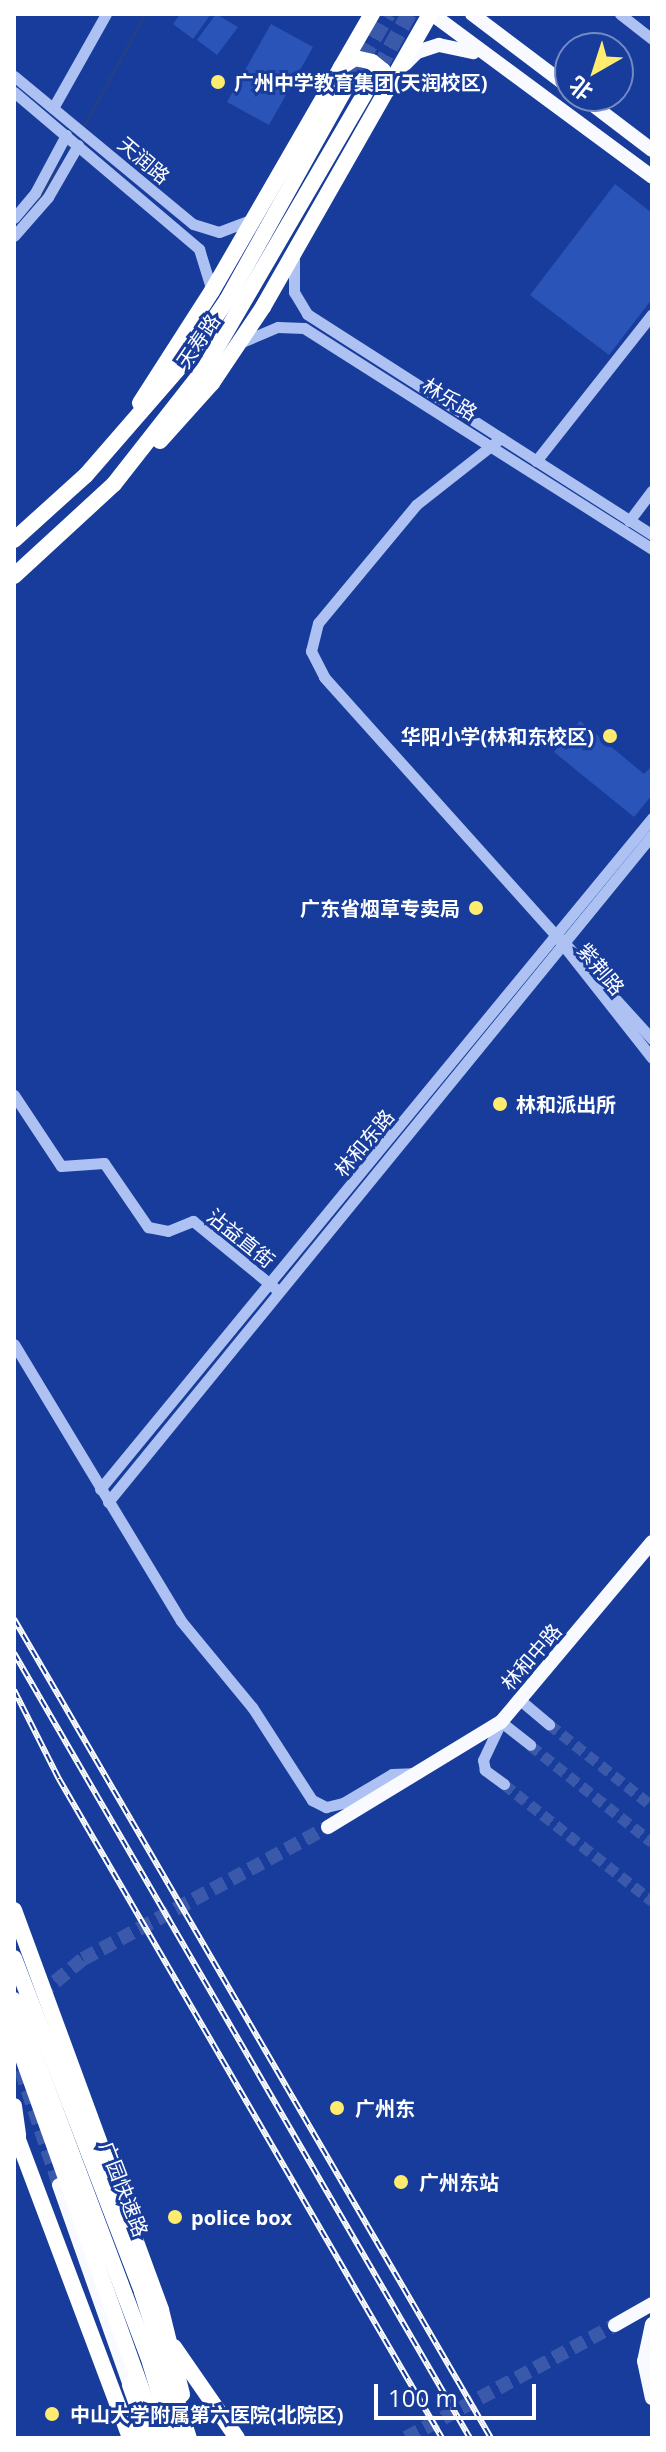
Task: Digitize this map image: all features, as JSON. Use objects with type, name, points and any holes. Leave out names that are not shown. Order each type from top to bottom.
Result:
[{"type":"highway","points":[[131,465],[179,423],[228,362],[295,252],[431,14]]},
{"type":"highway","points":[[346,74],[368,18]]},
{"type":"highway","points":[[115,442],[355,58],[372,62],[383,71],[387,91]]},
{"type":"highway","name":"天寿路","points":[[14,540],[115,442],[206,332],[346,74]]},
{"type":"highway","name":"天寿路","points":[[14,576],[70,529],[131,465],[222,343],[367,90]]},
{"type":"highway","points":[[14,1937],[16,1914]]},
{"type":"highway","points":[[16,1914],[32,1968],[168,2337],[192,2438]]},
{"type":"highway","name":"广园快速路","points":[[14,1958],[142,2292],[192,2438]]},
{"type":"highway","points":[[14,1971],[32,1968]]},
{"type":"highway","name":"广园快速路","points":[[14,2000],[148,2356],[173,2438]]},
{"type":"highway","points":[[14,2033],[159,2438]]},
{"type":"highway","points":[[14,2106],[16,2134],[130,2438]]},
{"type":"highway","points":[[168,2337],[237,2438]]},
{"type":"highway","points":[[130,2385],[147,2438]]},
{"type":"main road","points":[[431,14],[652,177]]},
{"type":"main road","points":[[472,14],[554,76]]},
{"type":"main road","points":[[487,14],[517,47]]},
{"type":"main road","points":[[387,91],[417,52],[439,45],[463,48],[498,65]]},
{"type":"main road","points":[[602,112],[652,150]]},
{"type":"main road","name":"林和中路","points":[[328,1827],[501,1722],[652,1542]]},
{"type":"main road","points":[[59,2185],[130,2385]]},
{"type":"main road","points":[[615,2325],[652,2304]]},
{"type":"main road","points":[[652,2324],[644,2361],[652,2398]]},
{"type":"street","points":[[53,108],[106,14]]},
{"type":"street","points":[[622,14],[652,39]]},
{"type":"street","name":"天润路","points":[[14,76],[205,230],[235,230],[260,210]]},
{"type":"street","name":"天润路","points":[[14,92],[199,249],[212,291]]},
{"type":"street","points":[[14,218],[35,193],[71,139]]},
{"type":"street","points":[[14,236],[48,197],[71,139]]},
{"type":"street","name":"林乐路","points":[[295,252],[293,285],[307,314],[652,549]]},
{"type":"street","points":[[536,461],[652,314]]},
{"type":"street","name":"林乐路","points":[[228,362],[244,340],[278,327],[304,328],[496,442],[536,461],[652,535]]},
{"type":"street","points":[[496,442],[416,505],[318,623],[311,651],[324,677],[561,941]]},
{"type":"street","points":[[629,521],[652,491]]},
{"type":"street","name":"林和东路","points":[[561,941],[652,818]]},
{"type":"street","name":"林和东路","points":[[108,1502],[275,1289],[652,835]]},
{"type":"street","name":"紫荆路","points":[[561,941],[652,1039]]},
{"type":"street","name":"紫荆路","points":[[561,941],[652,1058]]},
{"type":"street","name":"沾益直街","points":[[14,1095],[61,1166],[104,1163],[148,1227],[168,1231],[193,1221],[275,1289]]},
{"type":"street","name":"林和东路","points":[[100,1489],[275,1289]]},
{"type":"street","points":[[14,1344],[181,1621],[244,1695],[312,1800],[326,1807],[343,1803],[392,1774],[419,1773]]},
{"type":"street","points":[[520,1700],[549,1724]]},
{"type":"street","points":[[504,1784],[485,1770],[483,1760],[501,1722],[530,1745]]},
{"type":"shaded area","points":[[180,14],[211,14],[193,39],[173,24]]},
{"type":"shaded area","points":[[216,14],[238,27],[217,55],[197,40]]},
{"type":"shaded area","points":[[271,24],[313,47],[269,125],[227,102]]},
{"type":"shaded area","points":[[615,184],[652,213],[652,299],[609,355],[530,295]]},
{"type":"shaded area","points":[[580,721],[644,774],[652,766],[652,795],[634,817],[554,752]]},
{"type":"waterway","points":[[82,129],[145,14]]},
{"type":"waterway","points":[[33,206],[59,166]]},
{"type":"tunnel","points":[[350,80],[388,14]]},
{"type":"tunnel","points":[[367,90],[409,14]]},
{"type":"tunnel","points":[[549,1724],[652,1806]]},
{"type":"tunnel","points":[[530,1745],[652,1842]]},
{"type":"tunnel","points":[[504,1784],[652,1901]]},
{"type":"tunnel","points":[[39,1995],[83,1959],[328,1827]]},
{"type":"tunnel","points":[[21,2070],[59,2185]]},
{"type":"tunnel","points":[[406,2438],[615,2325]]},
{"type":"railway","points":[[14,1619],[491,2438]]},
{"type":"railway","points":[[14,1653],[470,2438]]},
{"type":"railway","points":[[14,1690],[59,1779],[442,2438]]},
{"type":"place","name":"广州中学教育集团(天润校区)","points":[[218,82]]},
{"type":"place","name":"华阳小学(林和东校区)","points":[[610,736]]},
{"type":"place","name":"广东省烟草专卖局","points":[[476,908]]},
{"type":"place","name":"林和派出所","points":[[500,1104]]},
{"type":"place","name":"广州东","points":[[337,2108]]},
{"type":"place","name":"广州东站","points":[[401,2182]]},
{"type":"place","name":"police box","points":[[175,2217]]},
{"type":"place","name":"中山大学附属第六医院(北院区)","points":[[52,2414]]}]
